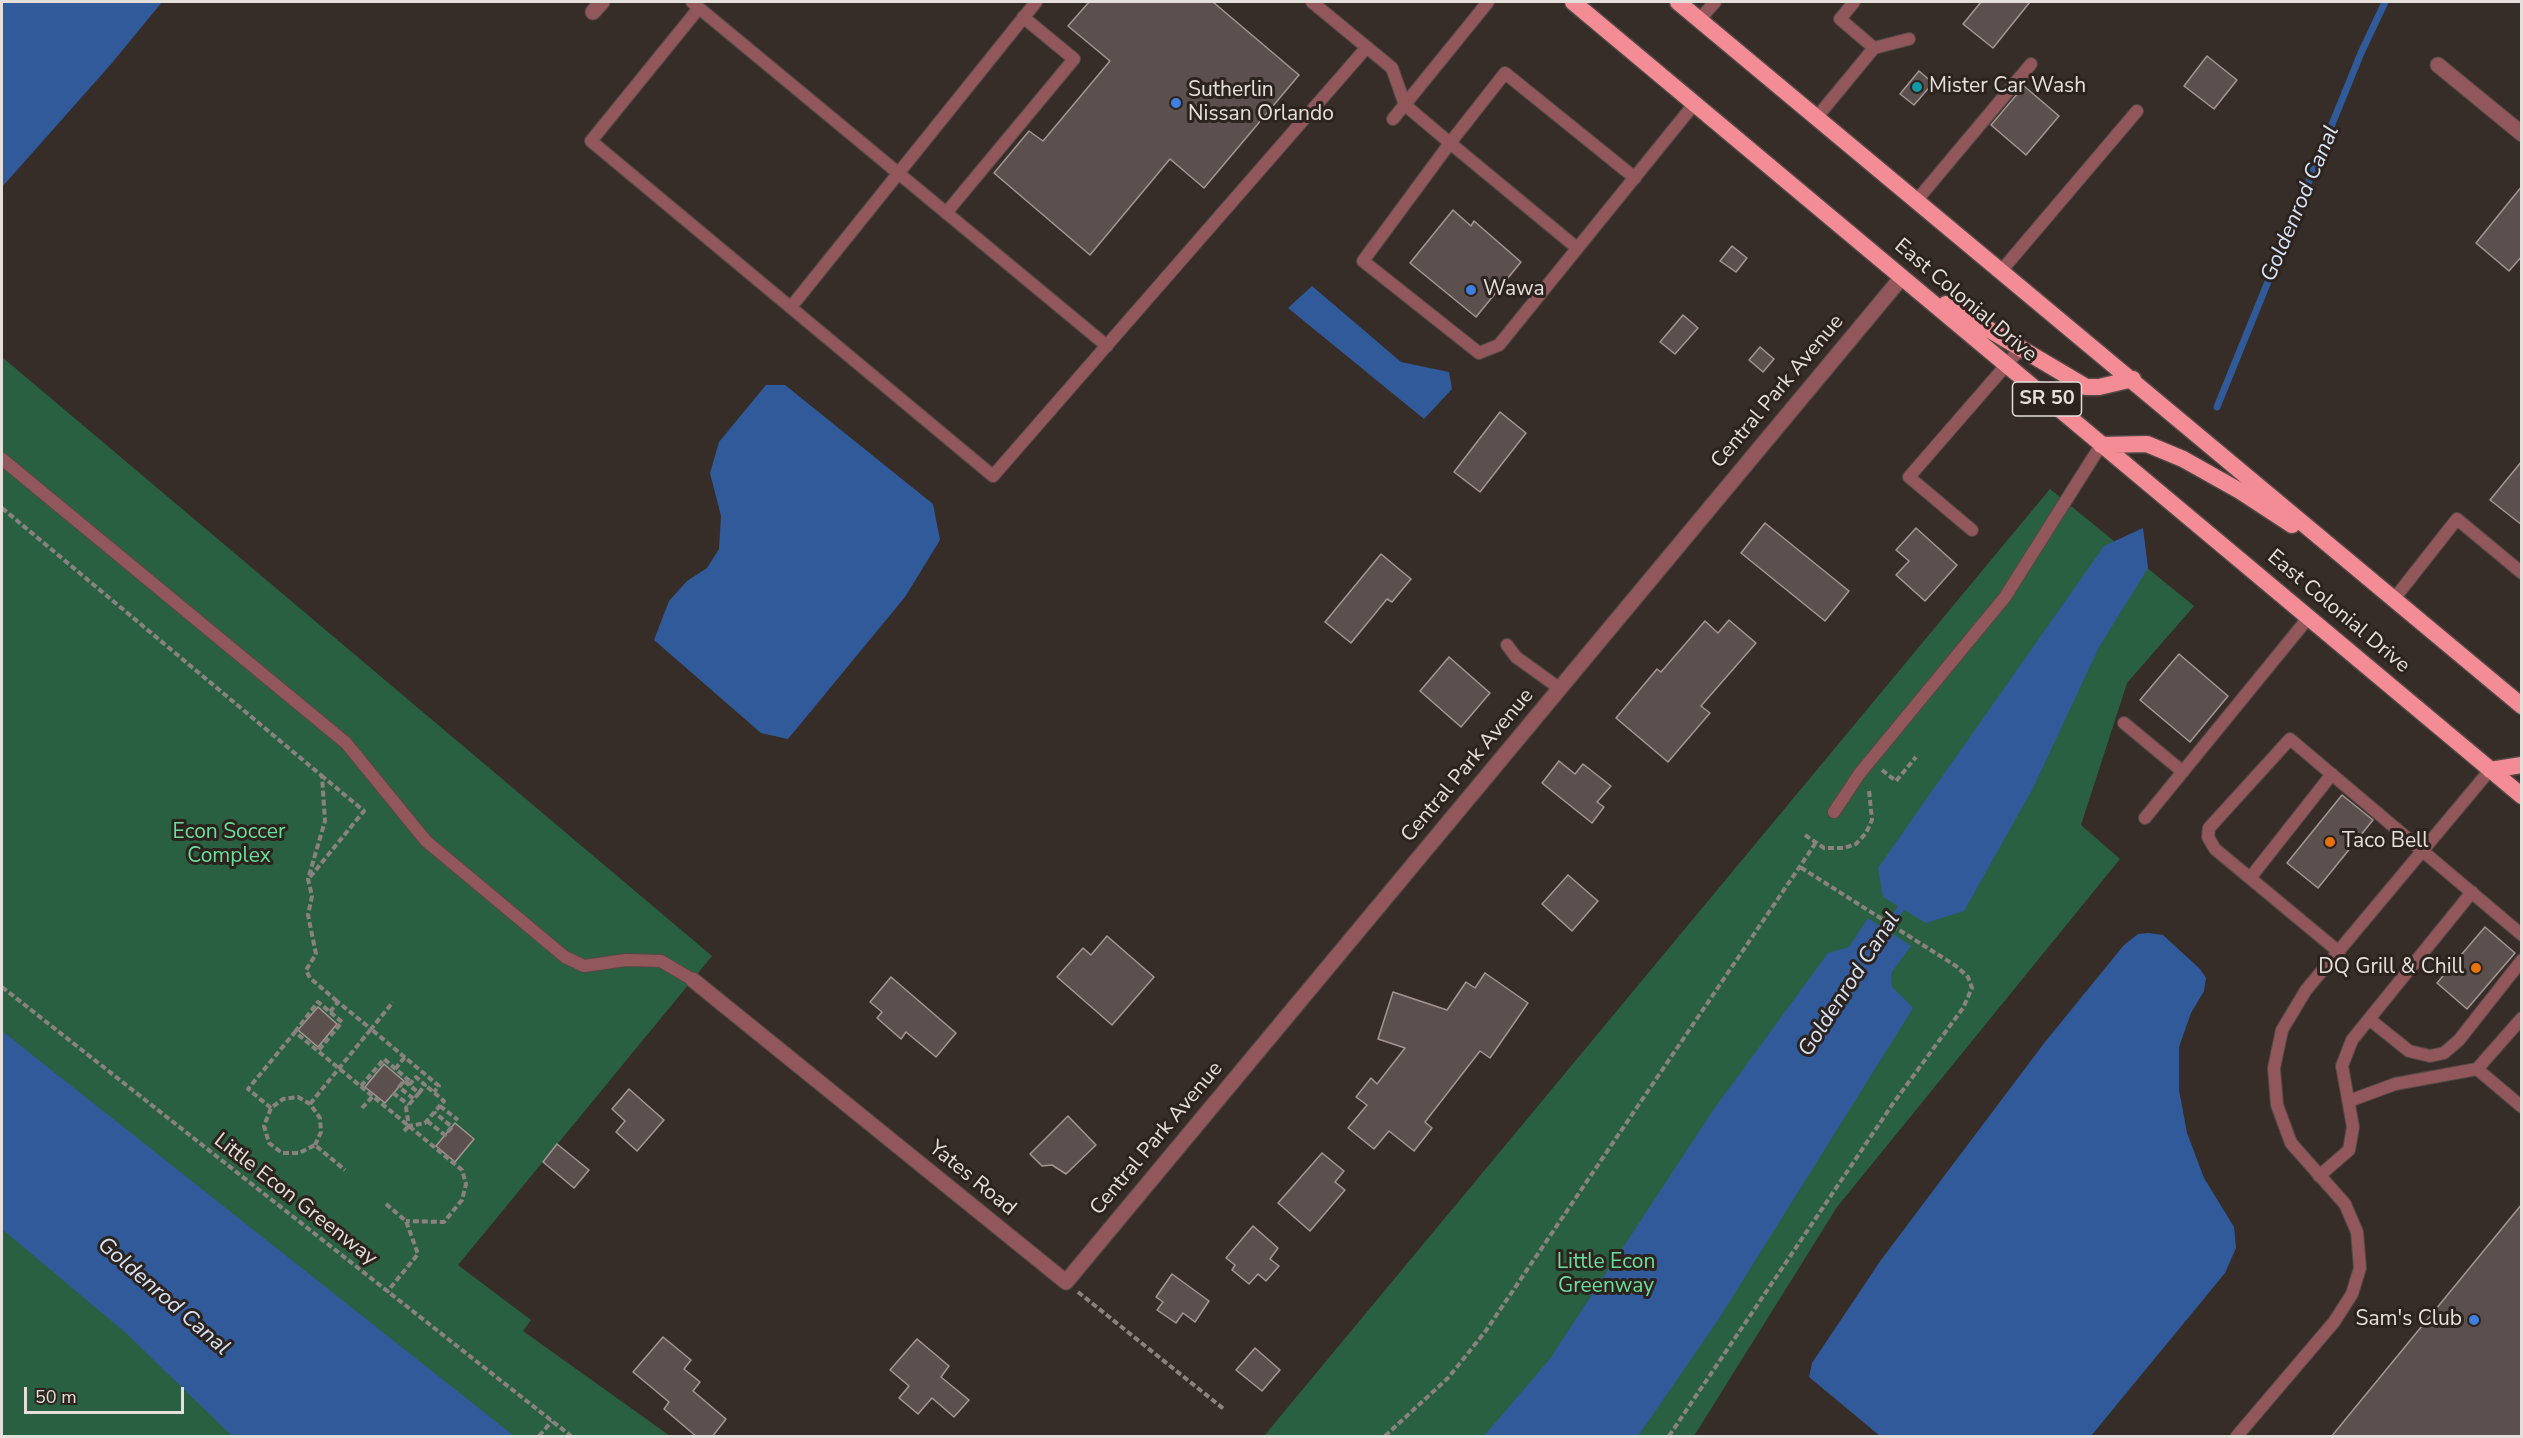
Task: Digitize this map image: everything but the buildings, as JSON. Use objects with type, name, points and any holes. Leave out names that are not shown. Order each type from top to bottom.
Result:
[{"type":"highway","name":"East Colonial Drive","points":[[1574,2],[2522,796]]},
{"type":"highway","points":[[1678,2],[2133,379],[2522,706]]},
{"type":"highway","points":[[1902,277],[2086,387],[2099,387],[2133,379]]},
{"type":"highway","points":[[2101,445],[2147,444],[2183,459],[2240,491],[2355,566]]},
{"type":"highway","points":[[2490,770],[2522,765]]},
{"type":"street","points":[[2438,65],[2522,134]]},
{"type":"street","name":"Central Park Avenue","points":[[1066,1282],[1902,277]]},
{"type":"street","name":"Yates Road","points":[[693,980],[1066,1282]]},
{"type":"lane","points":[[791,308],[897,172],[1036,2]]},
{"type":"lane","points":[[1312,2],[1392,68],[1405,105],[1577,248]]},
{"type":"lane","points":[[1393,119],[1488,2]]},
{"type":"lane","points":[[1700,20],[1715,2]]},
{"type":"lane","points":[[1854,2],[1840,19],[1874,48]]},
{"type":"lane","points":[[1107,346],[695,5],[591,141],[993,476],[1107,346],[1367,47]]},
{"type":"lane","points":[[946,213],[1074,59],[1023,17]]},
{"type":"lane","points":[[1817,117],[1874,48],[1909,39]]},
{"type":"lane","points":[[1917,200],[2031,64]]},
{"type":"lane","points":[[1635,178],[1505,73],[1363,261],[1479,353],[1499,345],[1635,178],[1695,103]]},
{"type":"lane","points":[[2002,270],[2137,111]]},
{"type":"lane","points":[[1972,530],[1909,477],[2020,348]]},
{"type":"lane","points":[[1834,812],[1860,773],[2013,586],[2101,445]]},
{"type":"lane","points":[[2,459],[346,743],[426,841],[565,957],[584,966],[626,960],[661,961],[693,980]]},
{"type":"lane","points":[[2394,599],[2457,519],[2522,573]]},
{"type":"lane","points":[[2145,818],[2309,617]]},
{"type":"lane","points":[[1507,645],[1516,657],[1559,688]]},
{"type":"lane","points":[[2124,723],[2183,772]]},
{"type":"lane","points":[[2339,952],[2215,849],[2208,837],[2209,828],[2290,739],[2522,935]]},
{"type":"lane","points":[[2237,1437],[2334,1322],[2352,1294],[2360,1268],[2357,1232],[2345,1204],[2291,1143],[2277,1105],[2274,1068],[2282,1030],[2306,990],[2490,770]]},
{"type":"lane","points":[[2250,878],[2332,774]]},
{"type":"lane","points":[[2319,1176],[2349,1150],[2353,1127],[2342,1066],[2352,1040],[2472,892]]},
{"type":"lane","points":[[2369,1019],[2409,1051],[2430,1056],[2444,1053],[2459,1040],[2522,960]]},
{"type":"lane","points":[[2349,1101],[2395,1084],[2477,1069],[2522,1018]]},
{"type":"lane","points":[[2477,1069],[2522,1107]]},
{"type":"path","points":[[2,508],[364,811],[308,879]]},
{"type":"path","points":[[1877,776],[1881,770],[1896,781],[1916,757]]},
{"type":"path","points":[[322,776],[325,821],[308,879],[312,896],[308,915],[316,954],[306,970],[310,978],[439,1086],[434,1092]]},
{"type":"path","points":[[1805,835],[1824,848],[1851,847],[1861,840],[1872,820],[1870,786]]},
{"type":"path","points":[[1384,1437],[1448,1378],[1485,1332],[1815,843]]},
{"type":"path","points":[[1669,1437],[1865,1144],[1971,995],[1972,983],[1962,971],[1800,867]]},
{"type":"path","name":"Little Econ Greenway","points":[[2,987],[571,1437]]},
{"type":"path","points":[[271,1108],[248,1089],[318,1002],[342,1022],[318,1051]]},
{"type":"path","points":[[330,1012],[338,1002]]},
{"type":"path","points":[[310,1104],[393,1002]]},
{"type":"path","points":[[295,1032],[462,1170],[466,1184],[462,1200],[444,1222],[406,1221]]},
{"type":"path","points":[[395,1069],[405,1058]]},
{"type":"path","points":[[361,1086],[384,1059],[419,1093]]},
{"type":"path","points":[[404,1131],[409,1126],[427,1120],[444,1101],[416,1077],[410,1084]]},
{"type":"path","points":[[410,1084],[404,1081],[399,1087],[414,1099]]},
{"type":"path","points":[[409,1126],[406,1108],[425,1085]]},
{"type":"path","points":[[393,1093],[409,1105]]},
{"type":"path","points":[[362,1108],[373,1096]]},
{"type":"path","points":[[298,1097],[310,1104],[320,1118],[321,1132],[315,1145],[299,1153],[282,1153],[269,1143],[264,1126],[271,1108],[283,1099],[298,1097]]},
{"type":"path","points":[[440,1106],[458,1120]]},
{"type":"path","points":[[427,1120],[445,1135],[452,1127],[434,1112]]},
{"type":"path","points":[[315,1145],[345,1170]]},
{"type":"path","points":[[386,1204],[406,1221],[418,1254],[387,1292]]},
{"type":"path","points":[[1066,1282],[1225,1410]]},
{"type":"path","points":[[540,1435],[552,1421]]},
{"type":"green space","name":"Econ Soccer Complex","points":[[2,357],[712,956],[458,1265],[531,1320],[523,1331],[670,1436],[2,1436]]},
{"type":"green space","name":"Little Econ Greenway","points":[[2050,489],[2194,606],[2127,683],[2081,825],[2120,859],[1837,1207],[1694,1436],[1264,1436]]},
{"type":"water","points":[[2,2],[162,2],[112,63],[2,187]]},
{"type":"water","points":[[1312,286],[1401,362],[1449,372],[1452,389],[1424,419],[1288,308]]},
{"type":"water","points":[[766,385],[785,385],[933,504],[940,540],[905,597],[788,739],[761,733],[654,640],[669,601],[687,581],[707,568],[719,549],[721,516],[710,473],[719,442]]},
{"type":"water","points":[[2143,528],[2148,568],[2099,647],[2033,788],[1964,911],[1926,923],[1883,897],[1878,868],[2104,546]]},
{"type":"water","points":[[1868,918],[1911,946],[1891,973],[1892,987],[1913,1008],[1718,1320],[1638,1436],[1484,1436],[1549,1360],[1714,1109],[1828,953],[1849,947]]},
{"type":"water","points":[[2138,934],[2163,935],[2200,969],[2206,978],[2204,991],[2191,1013],[2179,1047],[2179,1090],[2187,1133],[2204,1178],[2234,1227],[2236,1248],[2225,1273],[2091,1436],[1880,1436],[1809,1377],[1812,1363],[1881,1260],[2045,1042],[2124,945]]},
{"type":"water","points":[[2,1031],[514,1436],[232,1436],[127,1334],[2,1229]]},
{"type":"waterway","name":"Goldenrod Canal","points":[[2217,407],[2361,53],[2385,2]]},
{"type":"waterway","name":"Goldenrod Canal","points":[[1881,938],[1905,902]]},
{"type":"place","name":"Mister Car Wash","points":[[1917,87]]},
{"type":"place","name":"Sutherlin Nissan Orlando","points":[[1176,103]]},
{"type":"place","name":"Wawa","points":[[1471,290]]},
{"type":"place","name":"Taco Bell","points":[[2330,842]]},
{"type":"place","name":"DQ Grill & Chill","points":[[2476,968]]},
{"type":"place","name":"Sam's Club","points":[[2474,1320]]}]
